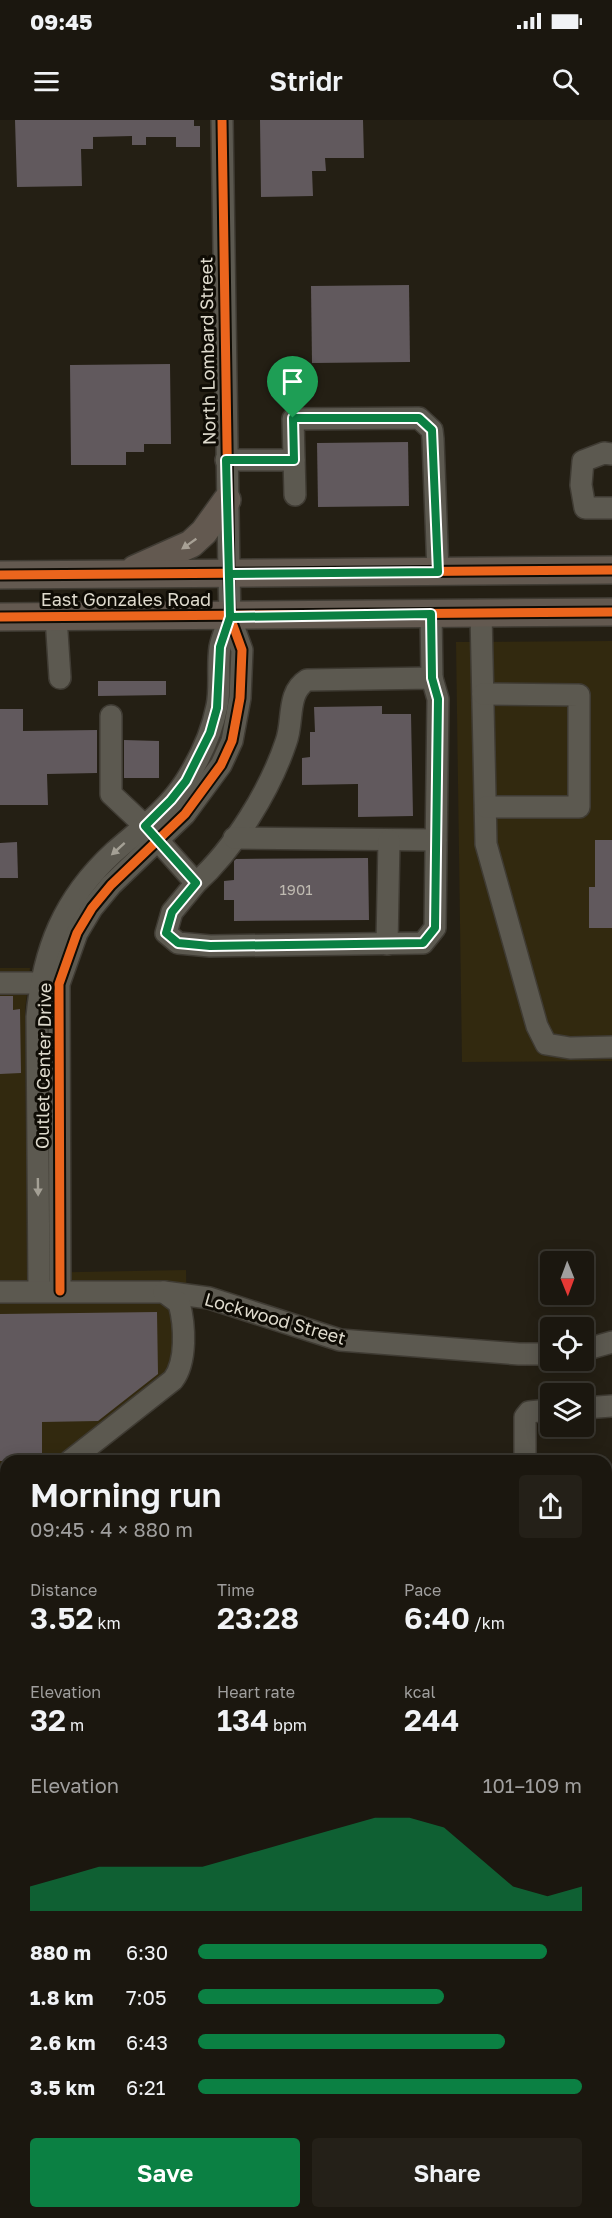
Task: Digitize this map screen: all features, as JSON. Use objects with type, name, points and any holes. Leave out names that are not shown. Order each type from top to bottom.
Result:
[{"type":"main road","points":[[120,574],[191,544],[204,532],[227,500]]},
{"type":"main road","name":"East Gonzales Road","points":[[0,575],[612,570]]},
{"type":"main road","name":"East Gonzales Road","points":[[0,617],[230,617],[612,612]]},
{"type":"street","name":"North Lombard Street","points":[[222,120],[230,617]]},
{"type":"street","points":[[295,495],[293,418],[419,418],[432,430],[438,572]]},
{"type":"street","points":[[612,454],[604,453],[583,461],[581,485],[585,508],[612,508]]},
{"type":"street","points":[[226,460],[294,460]]},
{"type":"street","points":[[431,614],[432,678],[438,699],[435,928],[423,943],[210,946],[178,943],[166,933],[172,912],[196,883],[213,868],[261,796],[279,760],[292,722],[293,698],[297,686],[308,680],[432,678]]},
{"type":"street","points":[[481,614],[486,844],[537,1026],[546,1044],[612,1047]]},
{"type":"street","points":[[56,617],[60,678]]},
{"type":"street","name":"Outlet Center Drive","points":[[50,1291],[37,1017],[49,983],[58,926],[75,894],[96,870],[150,833],[186,781],[210,733],[217,708],[220,647],[230,617]]},
{"type":"street","points":[[483,694],[579,695],[579,807],[486,807]]},
{"type":"street","points":[[111,716],[111,794],[196,883]]},
{"type":"street","points":[[234,838],[436,840]]},
{"type":"street","points":[[387,944],[388,840]]},
{"type":"street","points":[[0,983],[49,983]]},
{"type":"street","name":"Lockwood Street","points":[[0,1292],[164,1292],[209,1298],[340,1340],[540,1354]]},
{"type":"street","points":[[78,1455],[172,1380],[180,1371],[184,1320],[179,1303],[164,1292]]},
{"type":"street","points":[[594,1347],[612,1341]]},
{"type":"street","points":[[594,1407],[612,1406]]},
{"type":"street","points":[[525,1455],[525,1417],[529,1412],[540,1411]]},
{"type":"shaded area","points":[[612,641],[612,1061],[462,1062],[456,642]]},
{"type":"shaded area","points":[[0,968],[30,968],[25,1010],[27,1273],[186,1270],[188,1376],[89,1455],[0,1455]]},
{"type":"building","points":[[15,120],[194,120],[194,126],[200,126],[200,147],[176,147],[176,137],[146,137],[146,145],[132,145],[132,136],[93,137],[93,149],[81,149],[82,186],[17,187]]},
{"type":"building","points":[[260,120],[363,120],[364,158],[325,158],[326,171],[312,171],[313,196],[261,197]]},
{"type":"building","points":[[409,285],[410,362],[312,363],[311,286]]},
{"type":"building","points":[[170,364],[171,444],[144,444],[144,452],[126,452],[126,465],[71,465],[70,365]]},
{"type":"building","points":[[408,442],[409,506],[318,507],[317,443]]},
{"type":"building","points":[[98,681],[166,681],[166,695],[98,696]]},
{"type":"building","points":[[382,706],[382,714],[411,714],[413,816],[358,817],[358,784],[302,785],[302,758],[310,757],[310,732],[315,732],[314,707]]},
{"type":"building","points":[[0,709],[23,709],[23,731],[97,730],[97,773],[47,774],[48,805],[0,805]]},
{"type":"building","points":[[124,740],[159,741],[159,778],[124,778]]},
{"type":"building","points":[[595,840],[612,840],[612,928],[589,928],[589,887],[595,887]]},
{"type":"building","points":[[17,842],[18,878],[0,878],[0,843]]},
{"type":"building","points":[[368,858],[369,920],[234,921],[234,900],[224,900],[224,881],[234,880],[234,861],[236,859]]},
{"type":"building","points":[[0,996],[13,996],[13,1010],[20,1009],[21,1073],[0,1074]]},
{"type":"building","points":[[157,1312],[158,1374],[98,1421],[42,1422],[42,1455],[0,1455],[0,1314]]},
{"type":"cycle path","points":[[60,1291],[59,984],[77,933],[92,908],[111,885],[185,814],[221,765],[232,741],[240,698],[242,650],[230,617],[222,120]]},
{"type":"cycle path","points":[[0,575],[612,570]]},
{"type":"cycle path","points":[[0,617],[612,612]]},
{"type":"route","points":[[293,418],[294,460],[226,460],[230,617],[220,647],[217,708],[210,733],[186,781],[145,826],[196,883],[172,912],[166,933],[178,943],[210,946],[423,943],[435,928],[438,699],[432,678],[431,614],[230,617],[229,574],[438,572],[432,430],[419,418],[293,418]]}]
